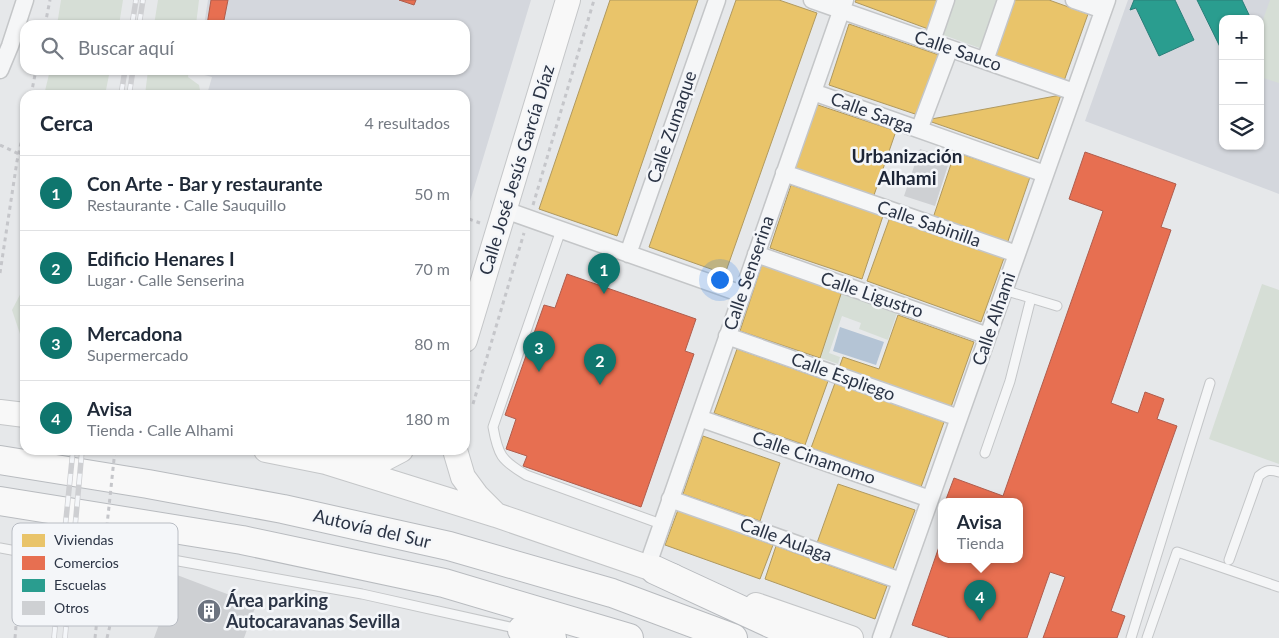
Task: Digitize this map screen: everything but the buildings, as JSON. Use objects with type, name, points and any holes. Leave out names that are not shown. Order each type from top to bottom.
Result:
[{"type":"highway","name":"Autovía del Sur","points":[[0,460],[148,484],[283,509],[440,544],[612,593],[733,638]]},
{"type":"highway","name":"Autovía del Sur","points":[[0,501],[137,523]]},
{"type":"highway","name":"Autovía del Sur","points":[[178,530],[242,540],[444,583],[629,638]]},
{"type":"highway","points":[[652,561],[802,638]]},
{"type":"highway","points":[[522,630],[552,638]]},
{"type":"street","points":[[0,70],[25,0]]},
{"type":"street","name":"Calle José Jesús García Díaz","points":[[470,323],[568,0]]},
{"type":"street","name":"Calle Zumaque","points":[[628,254],[716,0]]},
{"type":"street","name":"Calle Sauco","points":[[812,0],[843,5],[1074,92]]},
{"type":"street","points":[[934,35],[946,0]]},
{"type":"street","points":[[987,54],[1006,0]]},
{"type":"street","points":[[1074,0],[1105,5]]},
{"type":"street","name":"Calle Senserina","points":[[652,561],[670,498],[843,5]]},
{"type":"street","name":"Calle Alhami","points":[[881,638],[1105,5]]},
{"type":"street","points":[[922,122],[948,53]]},
{"type":"street","name":"Calle Sarga","points":[[813,92],[1045,174]]},
{"type":"street","name":"Calle Sabinilla","points":[[784,174],[1017,254]]},
{"type":"street","points":[[504,210],[742,294]]},
{"type":"street","name":"Calle Ligustro","points":[[756,254],[988,336]]},
{"type":"street","name":"Calle Espliego","points":[[727,336],[959,418]]},
{"type":"street","points":[[0,412],[20,414]]},
{"type":"street","name":"Calle Cinamomo","points":[[699,418],[930,499]]},
{"type":"street","points":[[291,455],[326,462],[652,561],[851,638]]},
{"type":"street","points":[[326,462],[378,462],[391,455]]},
{"type":"street","points":[[456,455],[463,477],[476,496],[496,515]]},
{"type":"street","name":"Calle Aulaga","points":[[670,498],[901,581]]},
{"type":"lane","points":[[560,230],[493,427],[497,448],[509,465],[526,475],[662,524]]},
{"type":"lane","points":[[1004,290],[1057,306]]},
{"type":"lane","points":[[985,454],[1010,381],[1030,298]]},
{"type":"lane","points":[[1131,638],[1210,382]]},
{"type":"lane","points":[[1229,560],[1260,476],[1265,471],[1279,472]]},
{"type":"lane","points":[[1147,638],[1176,552],[1279,587]]},
{"type":"lane","points":[[178,561],[362,594],[522,630]]},
{"type":"path","points":[[46,20],[50,0]]},
{"type":"path","points":[[32,90],[35,75]]},
{"type":"path","points":[[0,145],[19,154]]},
{"type":"path","points":[[0,273],[20,149]]},
{"type":"path","points":[[108,523],[114,455]]},
{"type":"shaded area","points":[[61,0],[123,0],[120,20],[58,20]]},
{"type":"shaded area","points":[[158,0],[199,0],[197,20],[155,20]]},
{"type":"shaded area","points":[[208,0],[531,0],[470,201],[470,90],[208,90],[212,77],[204,75],[470,75],[470,20],[205,20]]},
{"type":"shaded area","points":[[949,0],[1002,0],[985,50],[938,33]]},
{"type":"shaded area","points":[[1128,0],[1279,0],[1279,194],[1085,121]]},
{"type":"shaded area","points":[[1270,0],[1279,0],[1279,83],[1264,78],[1264,17]]},
{"type":"shaded area","points":[[49,75],[109,75],[106,90],[45,90]]},
{"type":"shaded area","points":[[147,75],[188,75],[188,77],[199,85],[200,90],[146,90]]},
{"type":"shaded area","points":[[1262,284],[1279,290],[1279,464],[1209,439]]},
{"type":"shaded area","points":[[841,293],[897,313],[888,340],[859,329],[861,323],[842,316],[829,353],[840,357],[838,364],[818,357]]},
{"type":"shaded area","points":[[20,295],[20,334],[12,310]]},
{"type":"water","points":[[840,327],[884,342],[876,365],[833,351]]},
{"type":"railway","points":[[133,20],[136,0]]},
{"type":"railway","points":[[140,20],[143,0]]},
{"type":"railway","points":[[122,90],[124,75]]},
{"type":"railway","points":[[130,90],[132,75]]},
{"type":"railway","points":[[66,523],[72,455]]},
{"type":"railway","points":[[75,523],[82,455]]},
{"type":"railway","points":[[54,638],[55,626]]},
{"type":"railway","points":[[65,638],[66,626]]},
{"type":"place","name":"Con Arte - Bar y restaurante","points":[[604,294]]},
{"type":"place","name":"Mercadona","points":[[539,372]]},
{"type":"place","name":"Edificio Henares I","points":[[600,385]]},
{"type":"place","name":"Área parking Autocaravanas Sevilla","points":[[209,611]]},
{"type":"place","name":"Avisa","points":[[980,621]]},
{"type":"district","name":"Urbanización Alhami","points":[[907,167]]}]
